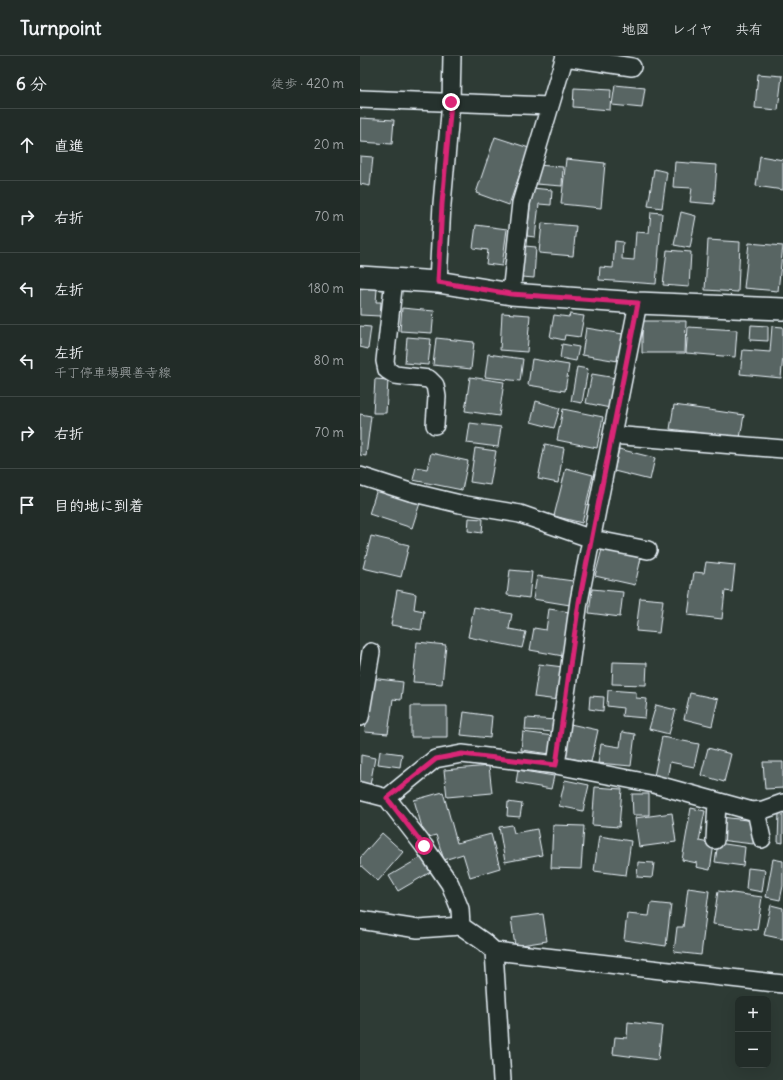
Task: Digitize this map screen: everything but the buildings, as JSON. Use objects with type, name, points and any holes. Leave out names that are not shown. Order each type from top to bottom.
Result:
[{"type":"main road","points":[[360,277],[438,282],[511,294],[638,303],[783,308]]},
{"type":"street","points":[[438,282],[442,204],[451,102],[452,56]]},
{"type":"street","points":[[511,294],[522,204],[565,56],[632,67]]},
{"type":"street","points":[[360,99],[550,106]]},
{"type":"street","points":[[394,279],[385,361],[387,370],[395,375],[429,379],[435,385],[437,397],[435,425]]},
{"type":"street","points":[[556,765],[579,602],[638,303]]},
{"type":"street","points":[[612,435],[783,449]]},
{"type":"street","points":[[360,476],[410,492],[460,504],[520,514],[592,539],[648,550]]},
{"type":"street","points":[[360,717],[371,652]]},
{"type":"street","points":[[387,798],[436,759],[462,754],[556,765],[654,784],[752,811],[763,810],[783,803]]},
{"type":"street","points":[[360,791],[387,798],[424,846],[450,884],[460,910],[462,926]]},
{"type":"street","points":[[715,840],[717,802]]},
{"type":"street","points":[[756,811],[762,839]]},
{"type":"street","points":[[360,920],[418,928],[462,926],[494,951],[783,984]]},
{"type":"street","points":[[494,951],[502,1080]]},
{"type":"route","points":[[424,846],[387,798],[436,759],[462,754],[556,765],[579,602],[638,303],[511,294],[438,282],[442,204],[451,102]]}]
